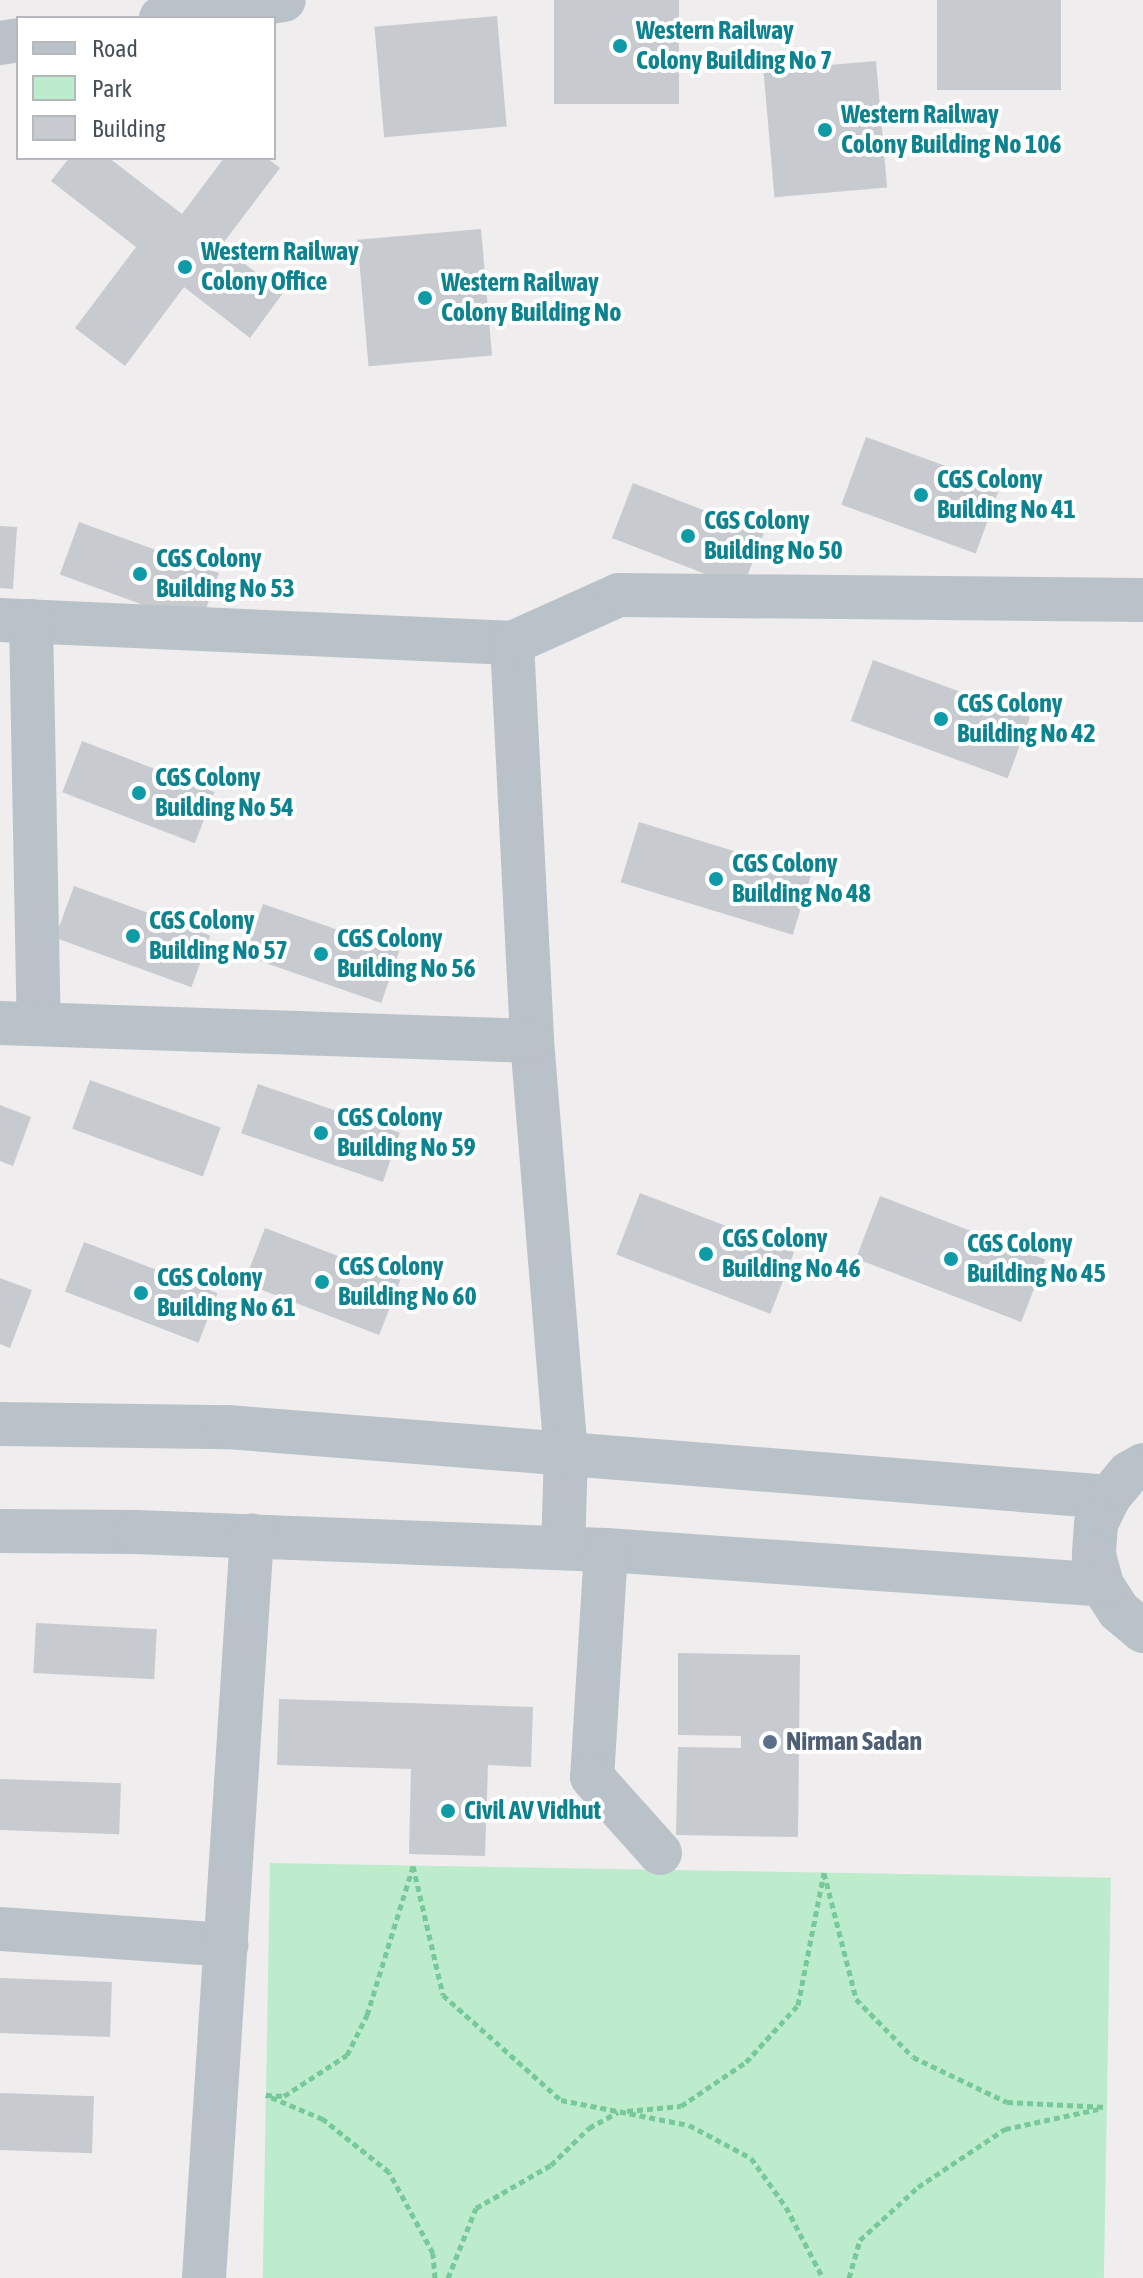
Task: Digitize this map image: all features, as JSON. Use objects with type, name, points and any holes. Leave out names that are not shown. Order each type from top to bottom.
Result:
[{"type":"street","points":[[175,16],[284,0]]},
{"type":"street","points":[[532,1041],[19,1023],[16,620],[512,643],[619,595],[1143,600]]},
{"type":"street","points":[[512,643],[532,1041],[566,1454],[563,1548]]},
{"type":"street","points":[[0,1424],[228,1427],[1109,1497]]},
{"type":"street","points":[[1143,1465],[1129,1473],[1109,1497],[1096,1524],[1094,1555],[1102,1585],[1119,1611],[1143,1631]]},
{"type":"street","points":[[0,1531],[252,1536],[606,1550],[1102,1585]]},
{"type":"street","points":[[204,2278],[252,1536]]},
{"type":"street","points":[[606,1550],[592,1777],[660,1853]]},
{"type":"street","points":[[0,1929],[226,1945]]},
{"type":"path","points":[[435,2278],[433,2253],[389,2172],[323,2119],[266,2095],[284,2096],[347,2055],[367,2015],[413,1866],[443,1995],[561,2100],[689,2125],[751,2158],[786,2207],[823,2278]]},
{"type":"path","points":[[448,2278],[476,2208],[551,2165],[589,2128],[620,2111],[681,2106],[746,2062],[798,2005],[824,1873],[856,1999],[913,2057],[1007,2102],[1107,2107],[1005,2129],[918,2187],[860,2240],[849,2278]]},
{"type":"green space","points":[[270,1863],[1111,1878],[1104,2278],[263,2278]]},
{"type":"building","name":"Western Railway Colony Building No 7","points":[[554,0],[679,0],[679,104],[554,104]]},
{"type":"building","points":[[937,0],[1061,0],[1061,90],[937,90]]},
{"type":"building","points":[[497,16],[507,127],[384,137],[374,27]]},
{"type":"building","name":"Western Railway Colony Building No 106","points":[[876,61],[887,188],[774,197],[763,71]]},
{"type":"building","name":"Western Railway Colony Office","points":[[67,160],[112,160],[182,214],[222,160],[270,160],[280,168],[221,246],[283,293],[250,338],[184,287],[125,366],[75,328],[136,247],[51,181]]},
{"type":"building","name":"Western Railway Colony Building No","points":[[481,229],[492,356],[369,366],[357,240]]},
{"type":"building","name":"CGS Colony Building No 41","points":[[866,437],[1000,486],[976,554],[841,505]]},
{"type":"building","name":"CGS Colony Building No 50","points":[[633,483],[764,533],[743,588],[612,538]]},
{"type":"building","name":"CGS Colony Building No 53","points":[[79,522],[219,573],[200,626],[60,575]]},
{"type":"building","points":[[0,526],[17,527],[13,589],[0,588]]},
{"type":"building","name":"CGS Colony Building No 42","points":[[873,660],[1030,717],[1008,778],[851,721]]},
{"type":"building","name":"CGS Colony Building No 54","points":[[82,741],[215,792],[195,843],[62,792]]},
{"type":"building","name":"CGS Colony Building No 48","points":[[639,822],[811,875],[793,935],[621,882]]},
{"type":"building","name":"CGS Colony Building No 57","points":[[74,886],[210,936],[191,987],[55,938]]},
{"type":"building","name":"CGS Colony Building No 56","points":[[263,904],[399,951],[381,1003],[245,956]]},
{"type":"building","points":[[90,1080],[221,1128],[203,1176],[72,1129]]},
{"type":"building","name":"CGS Colony Building No 59","points":[[258,1084],[400,1133],[383,1182],[241,1133]]},
{"type":"building","points":[[0,1105],[31,1117],[13,1166],[0,1161]]},
{"type":"building","name":"CGS Colony Building No 46","points":[[640,1193],[794,1252],[770,1314],[616,1255]]},
{"type":"building","name":"CGS Colony Building No 45","points":[[880,1196],[1045,1259],[1021,1322],[856,1259]]},
{"type":"building","name":"CGS Colony Building No 60","points":[[265,1228],[400,1280],[379,1335],[244,1283]]},
{"type":"building","name":"CGS Colony Building No 61","points":[[84,1242],[218,1293],[199,1343],[65,1291]]},
{"type":"building","points":[[0,1278],[32,1290],[10,1348],[0,1344]]},
{"type":"building","points":[[36,1623],[157,1629],[154,1679],[33,1673]]},
{"type":"building","name":"Nirman Sadan","points":[[678,1653],[800,1655],[798,1837],[676,1835],[678,1747],[741,1748],[741,1736],[678,1735]]},
{"type":"building","name":"Civil AV Vidhut","points":[[279,1699],[533,1707],[531,1767],[488,1765],[485,1856],[409,1854],[411,1769],[277,1765]]},
{"type":"building","points":[[0,1779],[121,1783],[119,1834],[0,1830]]},
{"type":"building","points":[[0,1978],[112,1982],[110,2037],[0,2033]]},
{"type":"building","points":[[0,2093],[94,2096],[92,2153],[0,2150]]},
{"type":"place","name":"Western Railway Colony Building No 7","points":[[620,46]]},
{"type":"place","name":"Western Railway Colony Building No 106","points":[[825,130]]},
{"type":"place","name":"Western Railway Colony Office","points":[[185,267]]},
{"type":"place","name":"Western Railway Colony Building No","points":[[425,298]]},
{"type":"place","name":"CGS Colony Building No 41","points":[[921,495]]},
{"type":"place","name":"CGS Colony Building No 50","points":[[688,536]]},
{"type":"place","name":"CGS Colony Building No 53","points":[[140,574]]},
{"type":"place","name":"CGS Colony Building No 42","points":[[941,719]]},
{"type":"place","name":"CGS Colony Building No 54","points":[[139,793]]},
{"type":"place","name":"CGS Colony Building No 48","points":[[716,879]]},
{"type":"place","name":"CGS Colony Building No 57","points":[[133,936]]},
{"type":"place","name":"CGS Colony Building No 56","points":[[321,954]]},
{"type":"place","name":"CGS Colony Building No 59","points":[[321,1133]]},
{"type":"place","name":"CGS Colony Building No 46","points":[[706,1254]]},
{"type":"place","name":"CGS Colony Building No 45","points":[[951,1259]]},
{"type":"place","name":"CGS Colony Building No 60","points":[[322,1282]]},
{"type":"place","name":"CGS Colony Building No 61","points":[[141,1293]]},
{"type":"place","name":"Nirman Sadan","points":[[770,1742]]},
{"type":"place","name":"Civil AV Vidhut","points":[[448,1811]]}]
